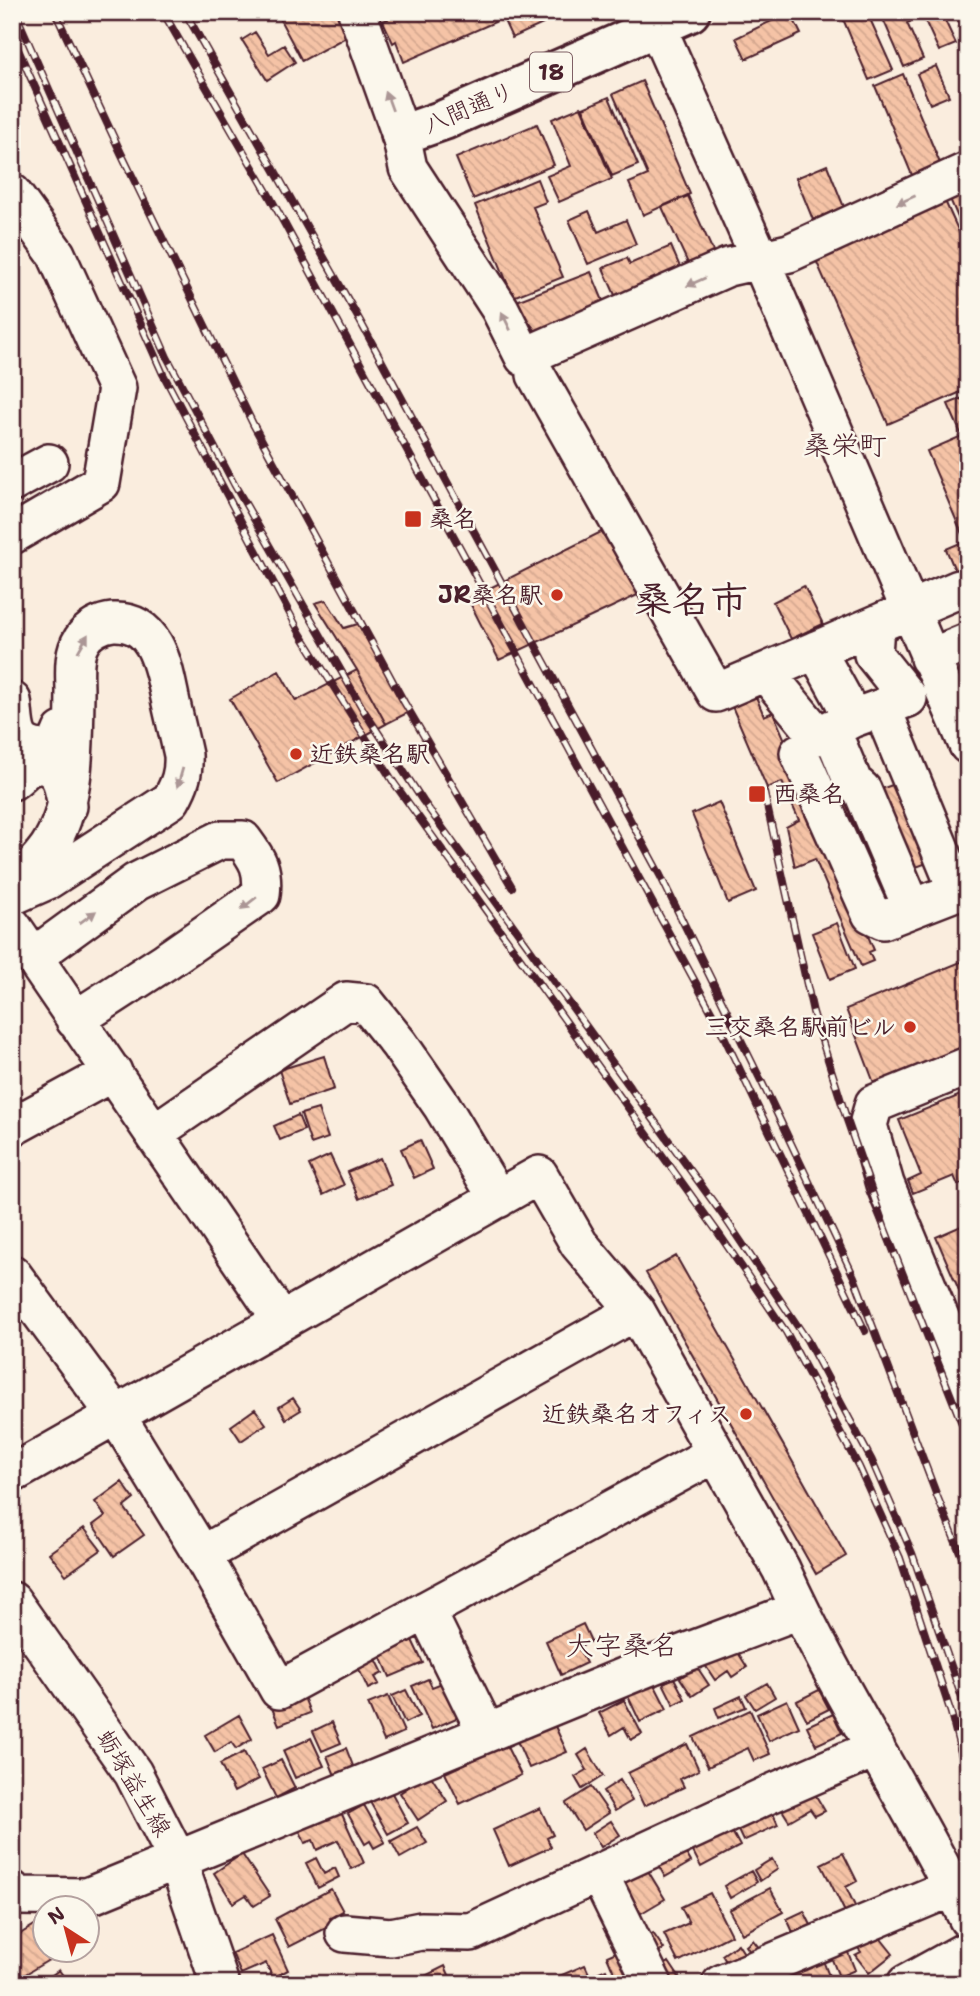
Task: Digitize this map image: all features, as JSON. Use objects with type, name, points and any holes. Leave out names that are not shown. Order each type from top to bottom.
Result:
[{"type":"main road","name":"八間通り","points":[[401,135],[444,120],[674,19]]},
{"type":"street","points":[[357,12],[401,135],[408,168],[500,309],[524,357],[729,267],[789,253],[968,172]]},
{"type":"street","points":[[674,19],[760,259],[968,745]]},
{"type":"street","points":[[12,194],[56,254],[117,388],[101,483],[12,535]]},
{"type":"street","points":[[527,371],[716,693],[816,650],[874,640]]},
{"type":"street","points":[[12,483],[49,463]]},
{"type":"street","points":[[830,731],[874,640],[909,611],[958,589]]},
{"type":"street","points":[[12,887],[49,846],[66,802],[74,758],[76,657],[81,641],[92,629],[108,622],[126,622],[142,629],[162,660],[183,755],[184,771],[179,785],[171,800],[48,880],[12,896]]},
{"type":"street","points":[[830,731],[908,698],[874,640]]},
{"type":"street","points":[[929,658],[968,642]]},
{"type":"street","points":[[816,650],[830,731],[853,782],[862,790],[912,908],[962,888],[888,723]]},
{"type":"street","points":[[765,673],[830,731]]},
{"type":"street","points":[[12,701],[19,739],[34,748],[46,749],[55,744],[75,701]]},
{"type":"street","points":[[12,781],[33,765],[54,769],[61,780],[66,802],[78,823],[98,834],[115,836]]},
{"type":"street","points":[[33,957],[136,882],[220,840],[243,839],[257,859],[263,878],[261,895],[75,1020]]},
{"type":"street","points":[[12,926],[282,1321]]},
{"type":"street","points":[[154,1133],[346,1001],[366,1003],[399,1044],[442,1106],[498,1199]]},
{"type":"street","points":[[968,1066],[874,1104],[868,1125],[885,1184],[968,1385]]},
{"type":"street","points":[[12,1127],[113,1072]]},
{"type":"street","points":[[12,1474],[539,1175],[579,1244],[636,1311],[780,1569],[799,1610],[960,1903],[720,1984]]},
{"type":"street","points":[[12,1273],[116,1415],[202,1555],[279,1690],[716,1453]]},
{"type":"street","points":[[202,1555],[636,1311]]},
{"type":"street","name":"蛎塚益生線","points":[[12,1601],[133,1773],[177,1858],[220,1984]]},
{"type":"street","points":[[12,1890],[18,1896],[87,1897],[658,1662],[799,1610]]},
{"type":"street","points":[[426,1611],[486,1732]]},
{"type":"street","points":[[345,1933],[391,1937],[421,1931],[471,1932],[876,1748]]},
{"type":"street","points":[[599,1874],[653,1984]]},
{"type":"street","points":[[906,1984],[968,1950]]},
{"type":"building","points":[[276,12],[338,12],[346,37],[302,61]]},
{"type":"building","points":[[385,12],[490,12],[495,22],[404,62],[396,41],[393,43],[383,21],[388,19]]},
{"type":"building","points":[[500,12],[538,12],[543,24],[512,38]]},
{"type":"building","points":[[790,12],[801,34],[746,59],[736,38]]},
{"type":"building","points":[[840,12],[873,12],[875,17],[870,19],[893,70],[869,80]]},
{"type":"building","points":[[880,12],[910,12],[914,20],[907,23],[923,59],[904,67]]},
{"type":"building","points":[[921,12],[941,12],[956,44],[939,51]]},
{"type":"building","points":[[968,12],[968,23],[962,26],[958,16]]},
{"type":"building","points":[[255,32],[269,54],[284,45],[295,62],[267,80],[242,40]]},
{"type":"building","points":[[936,66],[949,96],[930,104],[917,74]]},
{"type":"building","points":[[903,74],[942,168],[914,180],[875,86]]},
{"type":"building","points":[[642,81],[690,194],[643,215],[629,183],[648,175],[613,94]]},
{"type":"building","points":[[609,97],[638,165],[612,176],[583,108]]},
{"type":"building","points":[[581,107],[612,179],[559,202],[547,176],[571,166],[552,119]]},
{"type":"building","points":[[537,124],[554,165],[473,199],[456,158]]},
{"type":"building","points":[[827,165],[844,207],[813,220],[796,178]]},
{"type":"building","points":[[537,179],[546,202],[533,207],[563,277],[513,297],[475,205]]},
{"type":"building","points":[[968,191],[968,241],[950,199]]},
{"type":"building","points":[[688,196],[717,260],[692,272],[662,207]]},
{"type":"building","points":[[945,201],[968,252],[968,348],[964,350],[968,359],[968,389],[888,424],[815,258]]},
{"type":"building","points":[[589,211],[598,232],[626,220],[636,244],[588,264],[569,220]]},
{"type":"building","points":[[671,246],[683,274],[618,302],[603,268],[627,258],[630,264]]},
{"type":"building","points":[[591,272],[606,308],[539,335],[514,302]]},
{"type":"building","points":[[12,286],[20,300],[12,303]]},
{"type":"building","points":[[968,396],[968,601],[946,549],[965,541],[927,451],[962,436],[948,404]]},
{"type":"building","name":"JR桑名駅","points":[[601,532],[646,591],[499,660],[468,599]]},
{"type":"building","points":[[804,586],[823,624],[791,639],[773,602]]},
{"type":"building","points":[[326,600],[344,628],[358,624],[409,712],[386,724],[357,670],[315,603]]},
{"type":"building","name":"近鉄桑名駅","points":[[357,670],[386,724],[278,783],[230,699],[279,671],[296,701]]},
{"type":"building","points":[[752,687],[764,716],[773,712],[874,950],[869,952],[873,961],[861,966],[815,859],[795,867],[786,827],[799,820],[782,782],[767,788],[728,697]]},
{"type":"building","points":[[895,784],[927,863],[911,869],[878,790]]},
{"type":"building","points":[[855,799],[887,878],[871,885],[839,806]]},
{"type":"building","points":[[719,802],[756,891],[728,903],[692,814]]},
{"type":"building","points":[[837,923],[855,969],[830,979],[812,933]]},
{"type":"building","name":"三交桑名駅前ビル","points":[[968,959],[968,1045],[874,1083],[846,1009]]},
{"type":"building","points":[[324,1056],[334,1089],[290,1104],[279,1070]]},
{"type":"building","points":[[968,1092],[968,1181],[958,1185],[954,1176],[913,1193],[908,1181],[921,1175],[899,1120]]},
{"type":"building","points":[[318,1109],[328,1138],[311,1144],[301,1114]]},
{"type":"building","points":[[298,1115],[304,1130],[280,1140],[274,1126]]},
{"type":"building","points":[[420,1140],[433,1169],[414,1178],[401,1149]]},
{"type":"building","points":[[330,1155],[344,1185],[323,1195],[309,1165]]},
{"type":"building","points":[[380,1158],[391,1185],[359,1199],[347,1172]]},
{"type":"building","points":[[968,1223],[968,1311],[936,1237]]},
{"type":"building","name":"近鉄桑名オフィス","points":[[676,1256],[846,1556],[816,1574],[646,1273]]},
{"type":"building","points":[[293,1398],[301,1410],[286,1419],[279,1407]]},
{"type":"building","points":[[255,1409],[266,1424],[241,1441],[231,1426]]},
{"type":"building","points":[[122,1482],[134,1499],[124,1507],[144,1535],[114,1556],[93,1525],[105,1516],[95,1502]]},
{"type":"building","points":[[84,1528],[101,1550],[66,1575],[49,1553]]},
{"type":"building","points":[[583,1624],[591,1641],[578,1647],[586,1663],[561,1675],[546,1641]]},
{"type":"building","points":[[412,1640],[423,1663],[390,1677],[380,1654]]},
{"type":"building","points":[[732,1643],[747,1667],[732,1677],[728,1671],[715,1680],[703,1662]]},
{"type":"building","points":[[375,1657],[383,1673],[375,1677],[379,1684],[368,1689],[357,1665]]},
{"type":"building","points":[[697,1667],[709,1685],[692,1696],[680,1678]]},
{"type":"building","points":[[674,1678],[685,1699],[674,1705],[663,1683]]},
{"type":"building","points":[[428,1679],[432,1687],[447,1681],[463,1715],[432,1729],[412,1686]]},
{"type":"building","points":[[652,1680],[667,1709],[640,1722],[626,1692]]},
{"type":"building","points":[[767,1683],[775,1697],[755,1709],[746,1695]]},
{"type":"building","points":[[301,1689],[310,1713],[279,1725],[269,1701]]},
{"type":"building","points":[[406,1690],[419,1716],[405,1723],[392,1696]]},
{"type":"building","points":[[819,1690],[829,1709],[807,1720],[797,1701]]},
{"type":"building","points":[[388,1696],[404,1732],[384,1741],[368,1704]]},
{"type":"building","points":[[741,1696],[746,1707],[719,1718],[715,1708]]},
{"type":"building","points":[[624,1700],[642,1734],[631,1740],[624,1727],[611,1735],[599,1713]]},
{"type":"building","points":[[787,1700],[799,1727],[769,1741],[757,1714]]},
{"type":"building","points":[[750,1710],[770,1754],[754,1761],[748,1748],[708,1767],[693,1737]]},
{"type":"building","points":[[833,1714],[842,1733],[816,1745],[807,1726]]},
{"type":"building","points":[[239,1715],[252,1739],[236,1749],[231,1742],[215,1752],[205,1735]]},
{"type":"building","points":[[332,1722],[341,1743],[322,1751],[313,1731]]},
{"type":"building","points":[[554,1724],[567,1752],[529,1768],[517,1741]]},
{"type":"building","points":[[311,1738],[324,1766],[295,1778],[283,1751]]},
{"type":"building","points":[[687,1744],[699,1770],[680,1779],[684,1787],[644,1806],[628,1773]]},
{"type":"building","points":[[506,1745],[521,1775],[460,1804],[445,1773]]},
{"type":"building","points":[[346,1748],[355,1771],[336,1778],[327,1756]]},
{"type":"building","points":[[587,1749],[603,1776],[582,1789],[575,1777],[587,1770],[578,1755]]},
{"type":"building","points":[[244,1752],[259,1779],[234,1792],[220,1764]]},
{"type":"building","points":[[281,1760],[295,1788],[276,1798],[262,1769]]},
{"type":"building","points":[[429,1773],[447,1801],[418,1820],[400,1793]]},
{"type":"building","points":[[620,1780],[632,1801],[615,1811],[603,1791]]},
{"type":"building","points":[[387,1784],[408,1823],[388,1834],[366,1795]]},
{"type":"building","points":[[809,1784],[825,1811],[815,1816],[810,1809],[789,1821],[777,1802]]},
{"type":"building","points":[[591,1787],[609,1813],[583,1830],[566,1803]]},
{"type":"building","points":[[768,1802],[778,1825],[743,1841],[732,1818]]},
{"type":"building","points":[[364,1805],[385,1842],[374,1848],[370,1841],[365,1844],[348,1814]]},
{"type":"building","points":[[540,1808],[553,1835],[547,1838],[551,1847],[509,1866],[493,1830]]},
{"type":"building","points":[[340,1810],[364,1863],[351,1869],[338,1840],[317,1850],[313,1840],[305,1843],[299,1829]]},
{"type":"building","points":[[611,1821],[620,1835],[601,1847],[592,1833]]},
{"type":"building","points":[[727,1822],[740,1846],[701,1867],[688,1842]]},
{"type":"building","points":[[417,1827],[427,1843],[400,1858],[391,1841]]},
{"type":"building","points":[[680,1843],[691,1862],[665,1877],[654,1857]]},
{"type":"building","points":[[843,1853],[857,1881],[846,1887],[855,1906],[845,1912],[821,1864]]},
{"type":"building","points":[[242,1854],[270,1896],[254,1906],[246,1895],[233,1903],[214,1873]]},
{"type":"building","points":[[316,1858],[324,1874],[335,1868],[339,1877],[318,1888],[306,1863]]},
{"type":"building","points":[[772,1859],[778,1869],[760,1881],[754,1870]]},
{"type":"building","points":[[642,1861],[665,1899],[638,1915],[615,1877]]},
{"type":"building","points":[[751,1871],[757,1882],[730,1898],[724,1886]]},
{"type":"building","points":[[770,1888],[783,1912],[742,1934],[729,1910]]},
{"type":"building","points":[[331,1889],[343,1911],[330,1918],[334,1924],[289,1947],[275,1919]]},
{"type":"building","points":[[710,1893],[731,1935],[678,1962],[664,1934],[689,1923],[681,1907]]},
{"type":"building","points":[[804,1911],[815,1933],[797,1941],[787,1919]]},
{"type":"building","points":[[870,1925],[893,1954],[869,1973],[855,1955],[861,1952],[852,1940]]},
{"type":"building","points":[[32,1927],[32,1965],[40,1965],[14,1981],[12,1978],[12,1939]]},
{"type":"building","points":[[653,1933],[664,1949],[653,1956],[642,1940]]},
{"type":"building","points":[[272,1935],[288,1970],[273,1978],[266,1963],[241,1974],[232,1953]]},
{"type":"building","points":[[753,1940],[764,1954],[756,1960],[746,1946]]},
{"type":"building","points":[[843,1940],[855,1970],[839,1977],[827,1947]]},
{"type":"building","points":[[738,1944],[747,1958],[731,1969],[722,1955]]},
{"type":"building","points":[[632,1945],[647,1977],[631,1984],[619,1984],[607,1956]]},
{"type":"building","points":[[820,1953],[831,1981],[825,1984],[766,1984]]},
{"type":"building","points":[[669,1962],[681,1980],[675,1984],[666,1984],[656,1971]]},
{"type":"building","points":[[585,1965],[590,1976],[606,1969],[612,1984],[560,1984],[557,1977]]},
{"type":"building","points":[[445,1966],[453,1984],[426,1984],[423,1977]]},
{"type":"building","points":[[59,1970],[69,1984],[40,1984]]},
{"type":"railway","points":[[15,12],[167,357],[234,484],[364,711],[423,801],[727,1221],[807,1340],[872,1461],[912,1553],[962,1698],[968,1723]]},
{"type":"railway","points":[[55,12],[253,424],[404,702],[512,887]]},
{"type":"railway","points":[[163,12],[270,197],[718,1024],[865,1331]]},
{"type":"railway","points":[[185,12],[360,321],[660,875],[854,1277],[968,1572]]},
{"type":"railway","points":[[12,36],[163,374],[300,633],[394,783],[719,1234],[786,1332],[859,1467],[900,1558],[951,1713],[968,1780]]},
{"type":"railway","points":[[764,792],[813,1012],[847,1120],[885,1229],[968,1439]]},
{"type":"place","name":"桑名","points":[[413,519]]},
{"type":"place","name":"JR桑名駅","points":[[557,595]]},
{"type":"place","name":"近鉄桑名駅","points":[[296,754]]},
{"type":"place","name":"西桑名","points":[[757,794]]},
{"type":"place","name":"三交桑名駅前ビル","points":[[910,1027]]},
{"type":"place","name":"近鉄桑名オフィス","points":[[746,1414]]},
{"type":"district","name":"桑栄町","points":[[845,445]]},
{"type":"district","name":"桑名市","points":[[691,599]]},
{"type":"district","name":"大字桑名","points":[[622,1645]]}]
